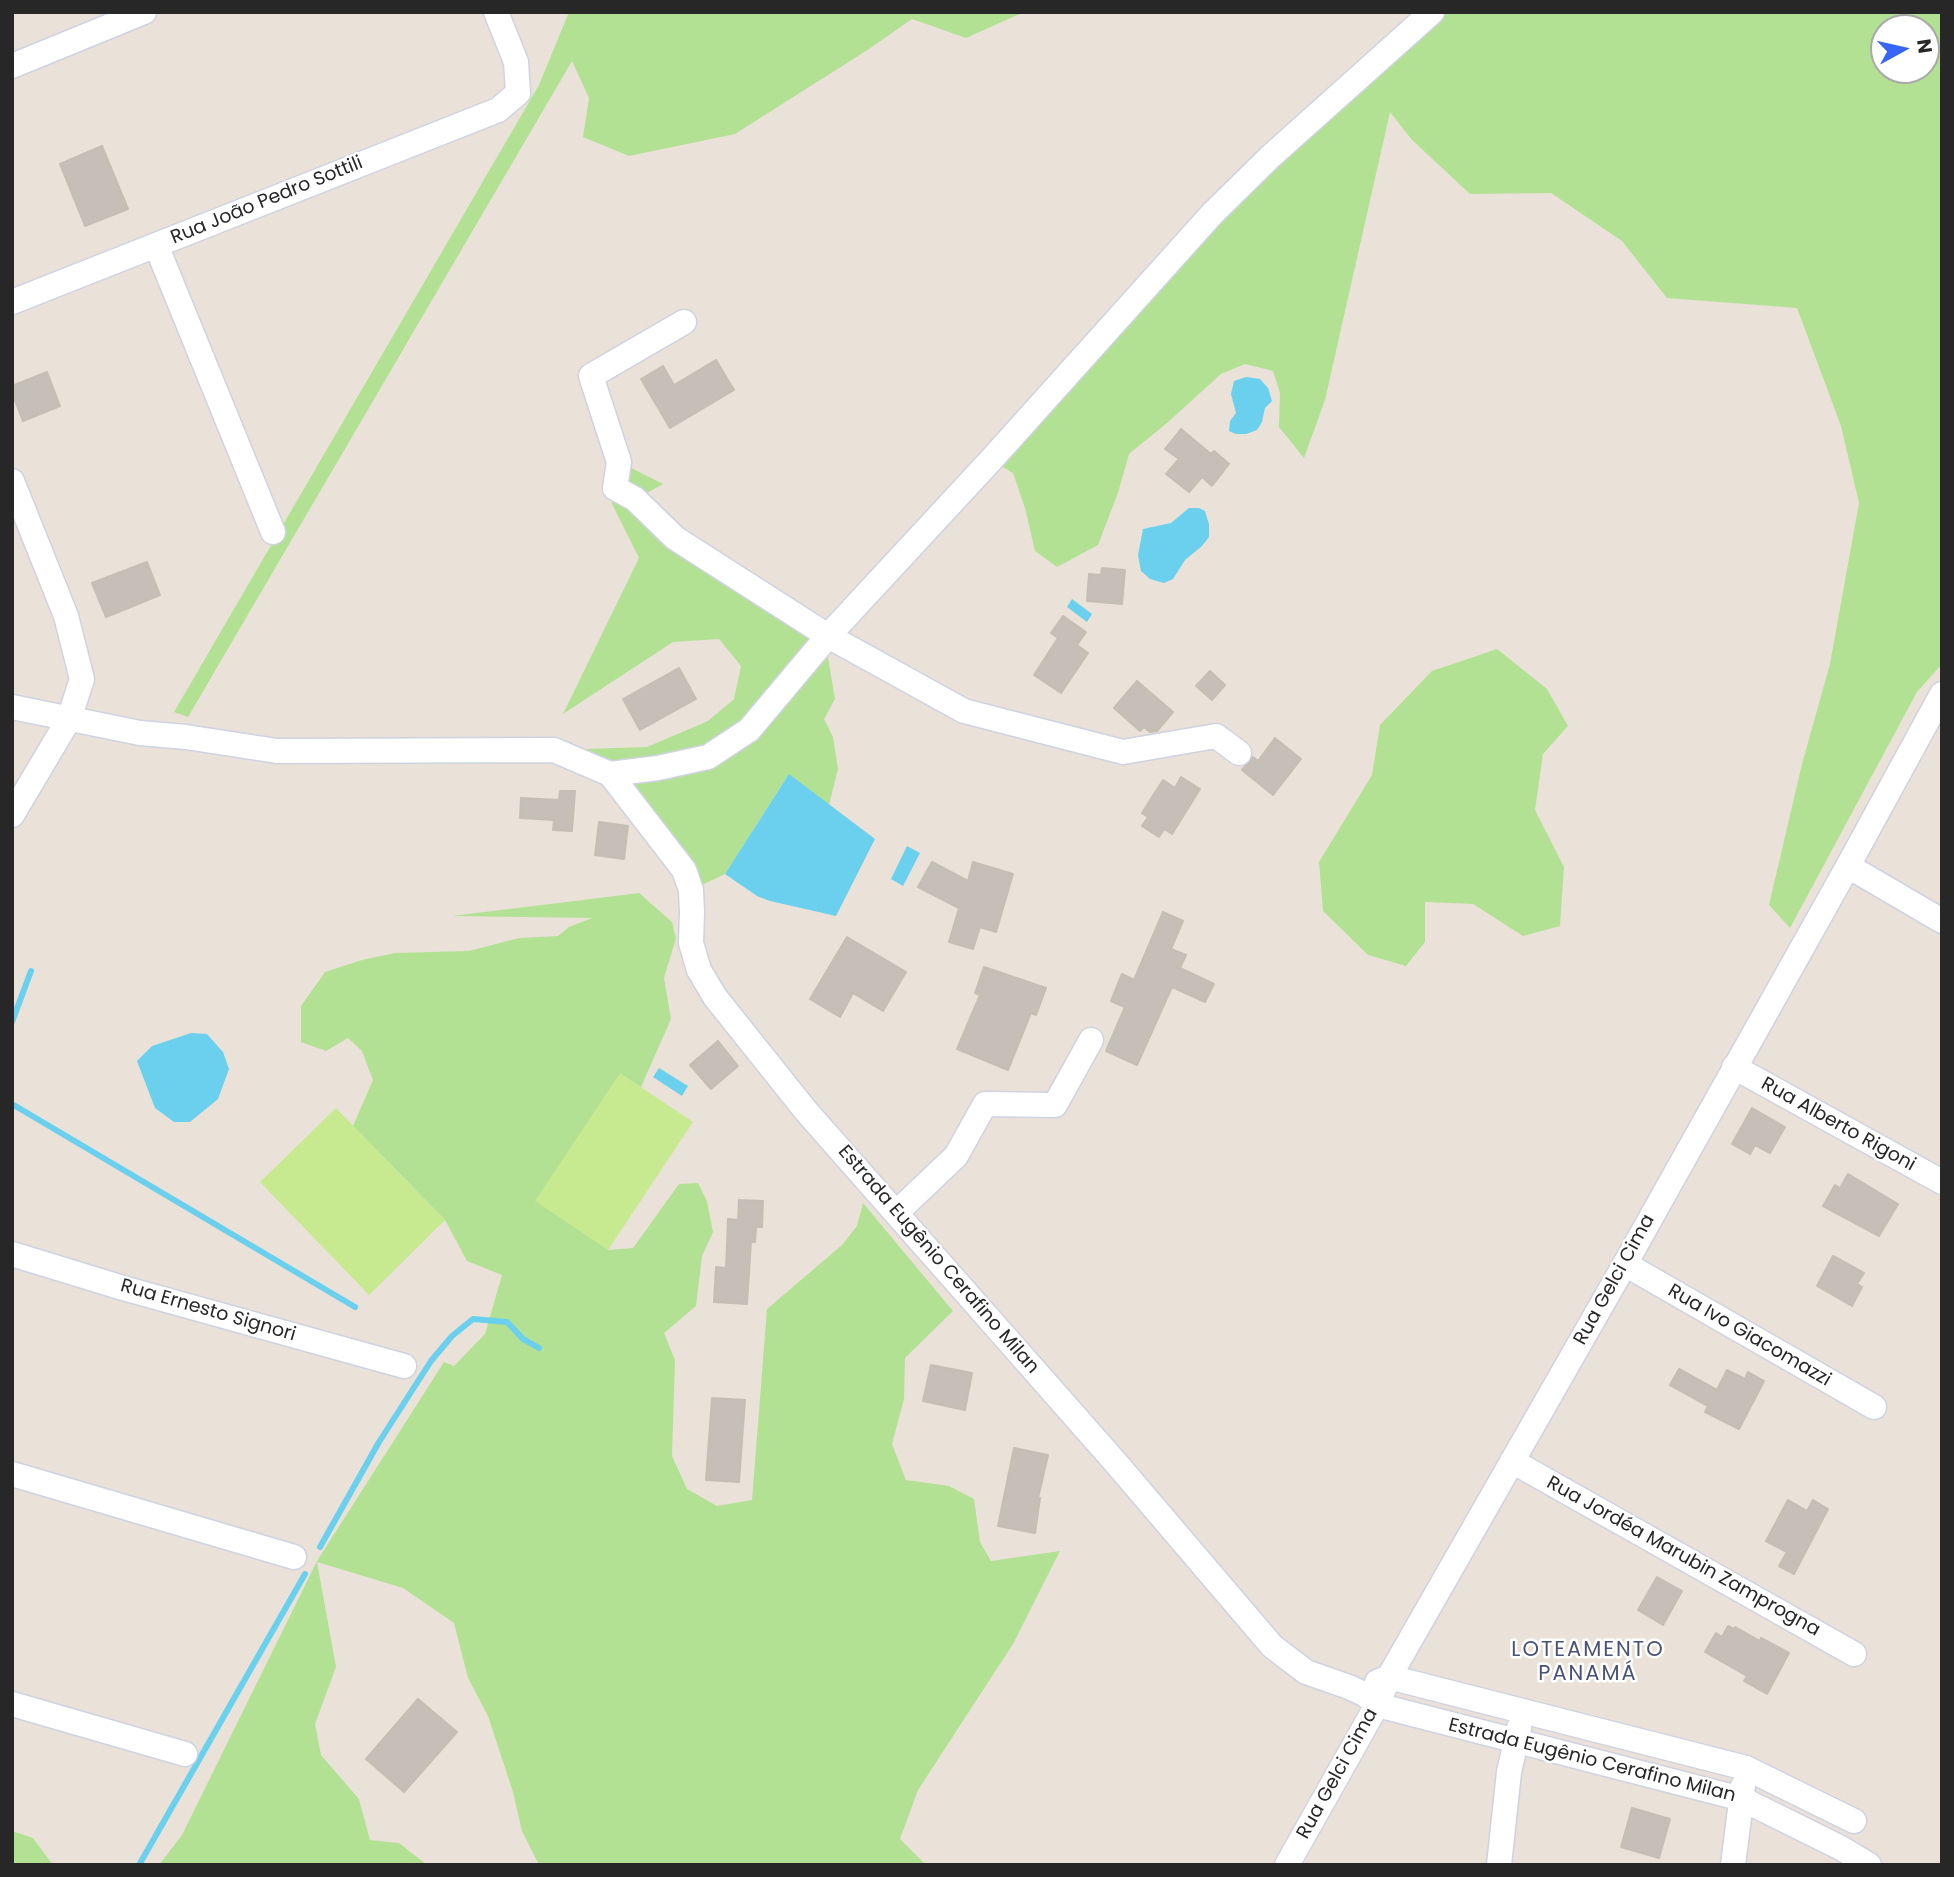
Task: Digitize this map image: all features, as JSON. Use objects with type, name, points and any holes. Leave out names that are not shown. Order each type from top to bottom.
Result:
[{"type":"street","points":[[12,66],[144,12]]},
{"type":"street","name":"Rua João Pedro Sottili","points":[[12,302],[498,110],[517,93],[516,62],[496,12]]},
{"type":"street","points":[[12,707],[140,733],[277,751],[554,750],[610,774],[658,768],[708,757],[749,730],[828,636],[991,460],[1212,214],[1270,156],[1432,12]]},
{"type":"street","points":[[156,245],[273,532]]},
{"type":"street","points":[[684,322],[591,376],[619,462],[615,488],[635,499],[675,538],[828,636],[964,711],[1123,752],[1216,736],[1239,753]]},
{"type":"street","points":[[12,481],[66,617],[82,679],[69,719],[12,815]]},
{"type":"street","name":"Rua Gelci Cima","points":[[1287,1865],[1377,1705],[1389,1677],[1625,1264],[1942,694]]},
{"type":"street","name":"Estrada Eugênio Cerafino Milan","points":[[610,774],[684,870],[691,890],[691,943],[699,970],[715,997],[806,1111],[897,1212],[1272,1646],[1306,1672],[1349,1687],[1366,1695],[1377,1705],[1516,1743],[1742,1799],[1841,1848],[1869,1865]]},
{"type":"street","points":[[1848,866],[1942,920]]},
{"type":"street","points":[[897,1212],[956,1156],[985,1104],[1055,1105],[1091,1040]]},
{"type":"street","name":"Rua Alberto Rigoni","points":[[1734,1067],[1942,1182]]},
{"type":"street","name":"Rua Ernesto Signori","points":[[12,1254],[123,1288],[404,1366]]},
{"type":"street","name":"Rua Ivo Giacomazzi","points":[[1625,1264],[1874,1407]]},
{"type":"street","name":"Rua Jordéa Marubin Zamprogna","points":[[1512,1461],[1854,1654]]},
{"type":"street","points":[[12,1474],[293,1557]]},
{"type":"street","name":"Estrada Eugênio Cerafino Milan","points":[[1349,1687],[1369,1685],[1389,1677],[1746,1768],[1854,1821]]},
{"type":"street","points":[[12,1704],[185,1754]]},
{"type":"street","points":[[1499,1865],[1509,1772],[1522,1710]]},
{"type":"street","points":[[1733,1865],[1746,1768]]},
{"type":"green space","points":[[569,12],[1024,12],[966,38],[912,19],[735,134],[629,156],[583,137],[589,98],[572,61],[188,717],[174,712],[539,85]]},
{"type":"green space","points":[[1432,12],[1942,12],[1942,664],[1917,692],[1790,928],[1769,905],[1802,764],[1830,664],[1859,503],[1841,426],[1797,308],[1667,298],[1622,241],[1551,193],[1470,194],[1412,140],[1390,112],[1325,400],[1304,458],[1279,427],[1280,393],[1273,371],[1245,364],[1221,374],[1129,454],[1118,493],[1098,545],[1057,567],[1035,551],[1013,473],[991,460],[1212,214]]},
{"type":"green space","points":[[619,462],[663,484],[636,499],[828,636],[815,651],[828,658],[835,699],[824,719],[833,737],[838,769],[829,805],[789,774],[725,874],[691,890],[624,794],[554,750],[647,747],[708,721],[734,699],[741,666],[719,639],[673,642],[563,714],[639,558],[612,504]]},
{"type":"green space","points":[[1497,649],[1547,689],[1568,726],[1543,754],[1535,810],[1564,867],[1560,926],[1523,936],[1473,904],[1425,902],[1425,942],[1406,966],[1368,955],[1323,911],[1319,862],[1372,775],[1380,725],[1432,671]]},
{"type":"green space","points":[[639,893],[672,922],[676,938],[664,978],[671,1019],[641,1087],[620,1074],[608,1250],[633,1248],[679,1184],[698,1183],[707,1201],[713,1232],[702,1256],[696,1306],[664,1333],[675,1360],[672,1456],[687,1489],[717,1506],[752,1500],[767,1309],[842,1245],[857,1226],[863,1203],[953,1311],[905,1358],[904,1399],[892,1444],[906,1480],[949,1486],[974,1499],[980,1542],[991,1561],[1060,1551],[1013,1644],[918,1790],[900,1839],[926,1865],[539,1865],[522,1831],[513,1792],[488,1716],[468,1678],[454,1623],[403,1588],[317,1562],[336,1667],[315,1724],[321,1755],[359,1799],[370,1840],[399,1843],[427,1865],[159,1865],[182,1835],[317,1561],[444,1362],[454,1366],[485,1334],[502,1275],[467,1261],[445,1220],[353,1126],[373,1080],[362,1051],[348,1038],[326,1051],[301,1042],[301,1006],[325,972],[362,960],[395,953],[469,951],[519,938],[558,936],[569,927],[592,918],[452,916]]},
{"type":"green space","points":[[620,1073],[693,1122],[608,1250],[535,1201]]},
{"type":"green space","points":[[336,1108],[445,1220],[369,1295],[260,1182]]},
{"type":"green space","points":[[12,1831],[33,1838],[53,1865],[12,1865]]},
{"type":"water","points":[[1246,377],[1260,379],[1268,388],[1272,401],[1265,408],[1257,430],[1236,434],[1229,431],[1230,421],[1236,413],[1231,394],[1234,381]]},
{"type":"water","points":[[1189,508],[1205,511],[1209,537],[1185,560],[1173,579],[1164,583],[1150,579],[1141,571],[1138,555],[1143,529],[1171,523]]},
{"type":"water","points":[[1072,599],[1092,614],[1087,622],[1067,607]]},
{"type":"water","points":[[789,774],[875,839],[836,916],[770,901],[757,896],[725,874]]},
{"type":"water","points":[[907,846],[920,853],[903,886],[891,879]]},
{"type":"water","points":[[191,1033],[207,1034],[223,1052],[229,1069],[218,1099],[190,1122],[174,1122],[155,1108],[137,1061],[152,1046]]},
{"type":"water","points":[[659,1068],[688,1086],[682,1096],[653,1077]]},
{"type":"building","points":[[102,146],[128,209],[85,226],[60,164]]},
{"type":"building","points":[[716,360],[734,390],[670,428],[641,379],[663,366],[674,385]]},
{"type":"building","points":[[47,372],[60,406],[23,421],[12,386]]},
{"type":"building","points":[[1181,429],[1211,454],[1214,451],[1229,464],[1212,486],[1202,477],[1189,492],[1166,474],[1179,459],[1165,449]]},
{"type":"building","points":[[147,562],[160,595],[106,617],[92,583]]},
{"type":"building","points":[[1102,568],[1125,570],[1122,604],[1087,601],[1089,574],[1101,575]]},
{"type":"building","points":[[1063,616],[1086,632],[1077,645],[1088,653],[1061,693],[1034,675],[1058,638],[1051,633]]},
{"type":"building","points":[[679,668],[696,699],[640,730],[623,699]]},
{"type":"building","points":[[1210,671],[1225,685],[1212,700],[1196,686]]},
{"type":"building","points":[[1137,681],[1173,712],[1157,731],[1150,732],[1144,727],[1140,731],[1114,708]]},
{"type":"building","points":[[1275,738],[1301,759],[1273,795],[1242,770],[1253,757],[1258,761]]},
{"type":"building","points":[[1181,777],[1200,789],[1172,834],[1164,829],[1159,837],[1142,826],[1148,817],[1142,813],[1163,780],[1175,788]]},
{"type":"building","points":[[560,791],[575,791],[572,831],[553,830],[554,820],[520,818],[521,798],[559,800]]},
{"type":"building","points":[[599,822],[628,826],[624,859],[595,855]]},
{"type":"building","points":[[932,862],[968,881],[973,862],[1013,874],[996,932],[980,927],[973,949],[949,942],[959,908],[918,887]]},
{"type":"building","points":[[1163,912],[1183,921],[1171,949],[1186,955],[1180,968],[1214,984],[1205,1002],[1172,987],[1137,1065],[1106,1051],[1125,1007],[1111,1001],[1122,974],[1134,980]]},
{"type":"building","points":[[847,937],[906,972],[883,1011],[853,993],[840,1017],[810,999]]},
{"type":"building","points":[[984,967],[1046,988],[1036,1015],[1031,1013],[1008,1070],[957,1049],[980,995],[975,993]]},
{"type":"building","points":[[718,1041],[738,1066],[711,1089],[690,1065]]},
{"type":"building","points":[[1752,1108],[1785,1127],[1770,1153],[1755,1145],[1750,1154],[1732,1144]]},
{"type":"building","points":[[1848,1174],[1898,1204],[1879,1236],[1823,1206],[1835,1185],[1840,1188]]},
{"type":"building","points":[[739,1200],[763,1201],[762,1227],[756,1227],[755,1242],[751,1242],[747,1304],[714,1302],[716,1267],[726,1268],[728,1219],[738,1220]]},
{"type":"building","points":[[1833,1256],[1864,1273],[1857,1284],[1862,1287],[1852,1306],[1817,1286]]},
{"type":"building","points":[[931,1365],[972,1373],[965,1410],[923,1401]]},
{"type":"building","points":[[1679,1369],[1717,1390],[1727,1370],[1745,1379],[1748,1372],[1764,1381],[1739,1429],[1705,1412],[1708,1406],[1670,1385]]},
{"type":"building","points":[[712,1398],[745,1400],[739,1482],[706,1480]]},
{"type":"building","points":[[1014,1448],[1048,1455],[1038,1498],[1035,1533],[998,1526]]},
{"type":"building","points":[[1788,1500],[1807,1511],[1813,1500],[1828,1509],[1794,1574],[1779,1566],[1787,1552],[1766,1541]]},
{"type":"building","points":[[1657,1577],[1682,1591],[1663,1625],[1638,1610]]},
{"type":"building","points":[[1728,1626],[1760,1641],[1761,1638],[1789,1653],[1767,1694],[1744,1681],[1747,1676],[1705,1652],[1716,1633],[1722,1637]]},
{"type":"building","points":[[418,1699],[457,1732],[404,1792],[366,1759]]},
{"type":"building","points":[[1632,1808],[1670,1819],[1659,1858],[1621,1847]]},
{"type":"waterway","points":[[12,1022],[31,971]]},
{"type":"waterway","points":[[12,1104],[355,1307]]},
{"type":"waterway","points":[[320,1547],[379,1442],[431,1361],[452,1336],[473,1319],[507,1322],[523,1339],[539,1348]]},
{"type":"waterway","points":[[139,1865],[305,1574]]},
{"type":"district","name":"LOTEAMENTO PANAMÁ","points":[[1588,1663]]}]
